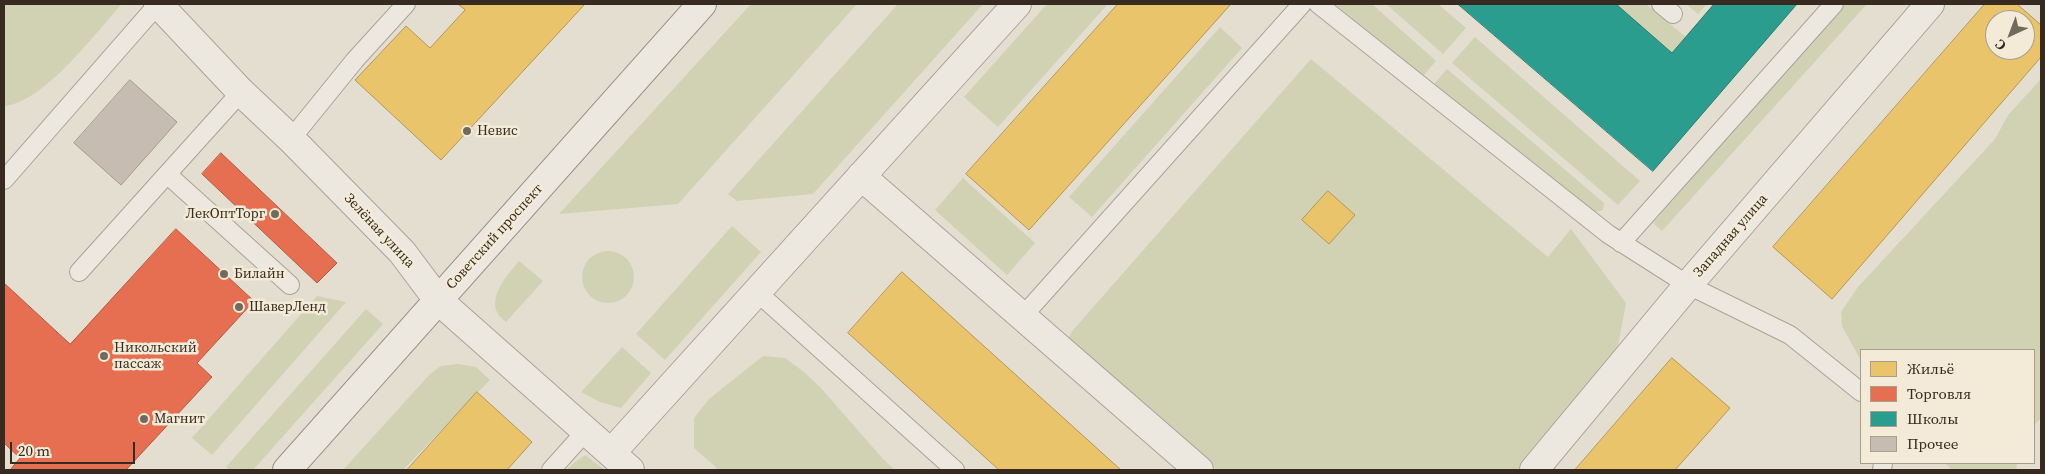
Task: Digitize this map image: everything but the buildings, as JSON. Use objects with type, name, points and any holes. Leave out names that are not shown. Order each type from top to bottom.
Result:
[{"type":"street","name":"Зелёная улица","points":[[158,4],[241,92],[291,139],[402,252],[438,300],[620,462]]},
{"type":"street","name":"Советский проспект","points":[[287,470],[702,4]]},
{"type":"street","points":[[620,462],[757,292],[1017,4]]},
{"type":"street","name":"Западная улица","points":[[1534,470],[1688,286],[1930,4]]},
{"type":"street","points":[[861,176],[1199,470]]},
{"type":"lane","points":[[4,180],[158,4]]},
{"type":"lane","points":[[291,139],[355,60],[406,4]]},
{"type":"lane","points":[[1022,317],[1302,4]]},
{"type":"lane","points":[[1318,4],[1600,228],[1688,286],[1790,335],[1860,391]]},
{"type":"lane","points":[[1621,243],[1834,4]]},
{"type":"lane","points":[[79,272],[241,92]]},
{"type":"lane","points":[[168,174],[290,285]]},
{"type":"lane","points":[[757,292],[955,470]]},
{"type":"lane","points":[[551,470],[586,431]]},
{"type":"green space","points":[[4,4],[122,4],[68,65],[52,80],[36,93],[19,102],[4,106]]},
{"type":"green space","points":[[751,4],[857,4],[678,204],[559,214]]},
{"type":"green space","points":[[898,4],[983,4],[813,194],[737,201],[728,194]]},
{"type":"green space","points":[[1047,4],[1108,4],[998,127],[964,97]]},
{"type":"green space","points":[[1335,4],[1372,4],[1436,61],[1423,76]]},
{"type":"green space","points":[[1386,4],[1438,4],[1466,28],[1443,54]]},
{"type":"green space","points":[[1616,4],[1646,4],[1686,37],[1672,53]]},
{"type":"green space","points":[[1686,4],[1707,4],[1698,14]]},
{"type":"green space","points":[[1842,4],[1867,4],[1662,231],[1653,223]]},
{"type":"green space","points":[[1220,27],[1242,48],[1092,217],[1069,197]]},
{"type":"green space","points":[[1475,37],[1640,181],[1618,205],[1452,63]]},
{"type":"green space","points":[[1311,59],[1548,257],[1571,229],[1626,303],[1617,351],[1577,403],[1520,470],[1217,470],[1066,341],[1074,329]]},
{"type":"green space","points":[[1447,69],[1604,203],[1603,210],[1592,213],[1434,84]]},
{"type":"green space","points":[[2041,79],[2041,418],[2035,424],[2035,349],[1860,349],[1860,359],[1842,326],[1841,312],[1858,287],[1995,139],[2008,115]]},
{"type":"green space","points":[[963,178],[1035,243],[1007,275],[935,210]]},
{"type":"green space","points":[[732,226],[761,252],[665,360],[636,334]]},
{"type":"green space","points":[[608,251],[622,255],[630,263],[634,277],[630,291],[622,299],[608,303],[594,299],[586,291],[582,277],[586,263],[594,255]]},
{"type":"green space","points":[[519,261],[543,281],[506,322],[499,315],[495,299],[502,283]]},
{"type":"green space","points":[[317,296],[346,302],[212,455],[192,438]]},
{"type":"green space","points":[[366,309],[383,324],[253,470],[230,470],[226,467]]},
{"type":"green space","points":[[622,347],[651,373],[621,408],[600,402],[581,392]]},
{"type":"green space","points":[[763,356],[785,358],[804,372],[821,388],[883,459],[895,470],[719,470],[694,448],[694,418],[709,399]]},
{"type":"green space","points":[[458,364],[476,367],[490,380],[403,470],[343,470],[430,374],[441,366]]},
{"type":"green space","points":[[585,455],[605,470],[565,470]]},
{"type":"green space","points":[[1946,464],[2017,464],[2016,470],[1952,470]]},
{"type":"place","name":"Невис","points":[[467,131]]},
{"type":"place","name":"ЛекОптТорг","points":[[275,214]]},
{"type":"place","name":"Билайн","points":[[224,274]]},
{"type":"place","name":"ШаверЛенд","points":[[239,307]]},
{"type":"place","name":"Никольский пассаж","points":[[104,356]]},
{"type":"place","name":"Магнит","points":[[144,419]]}]
